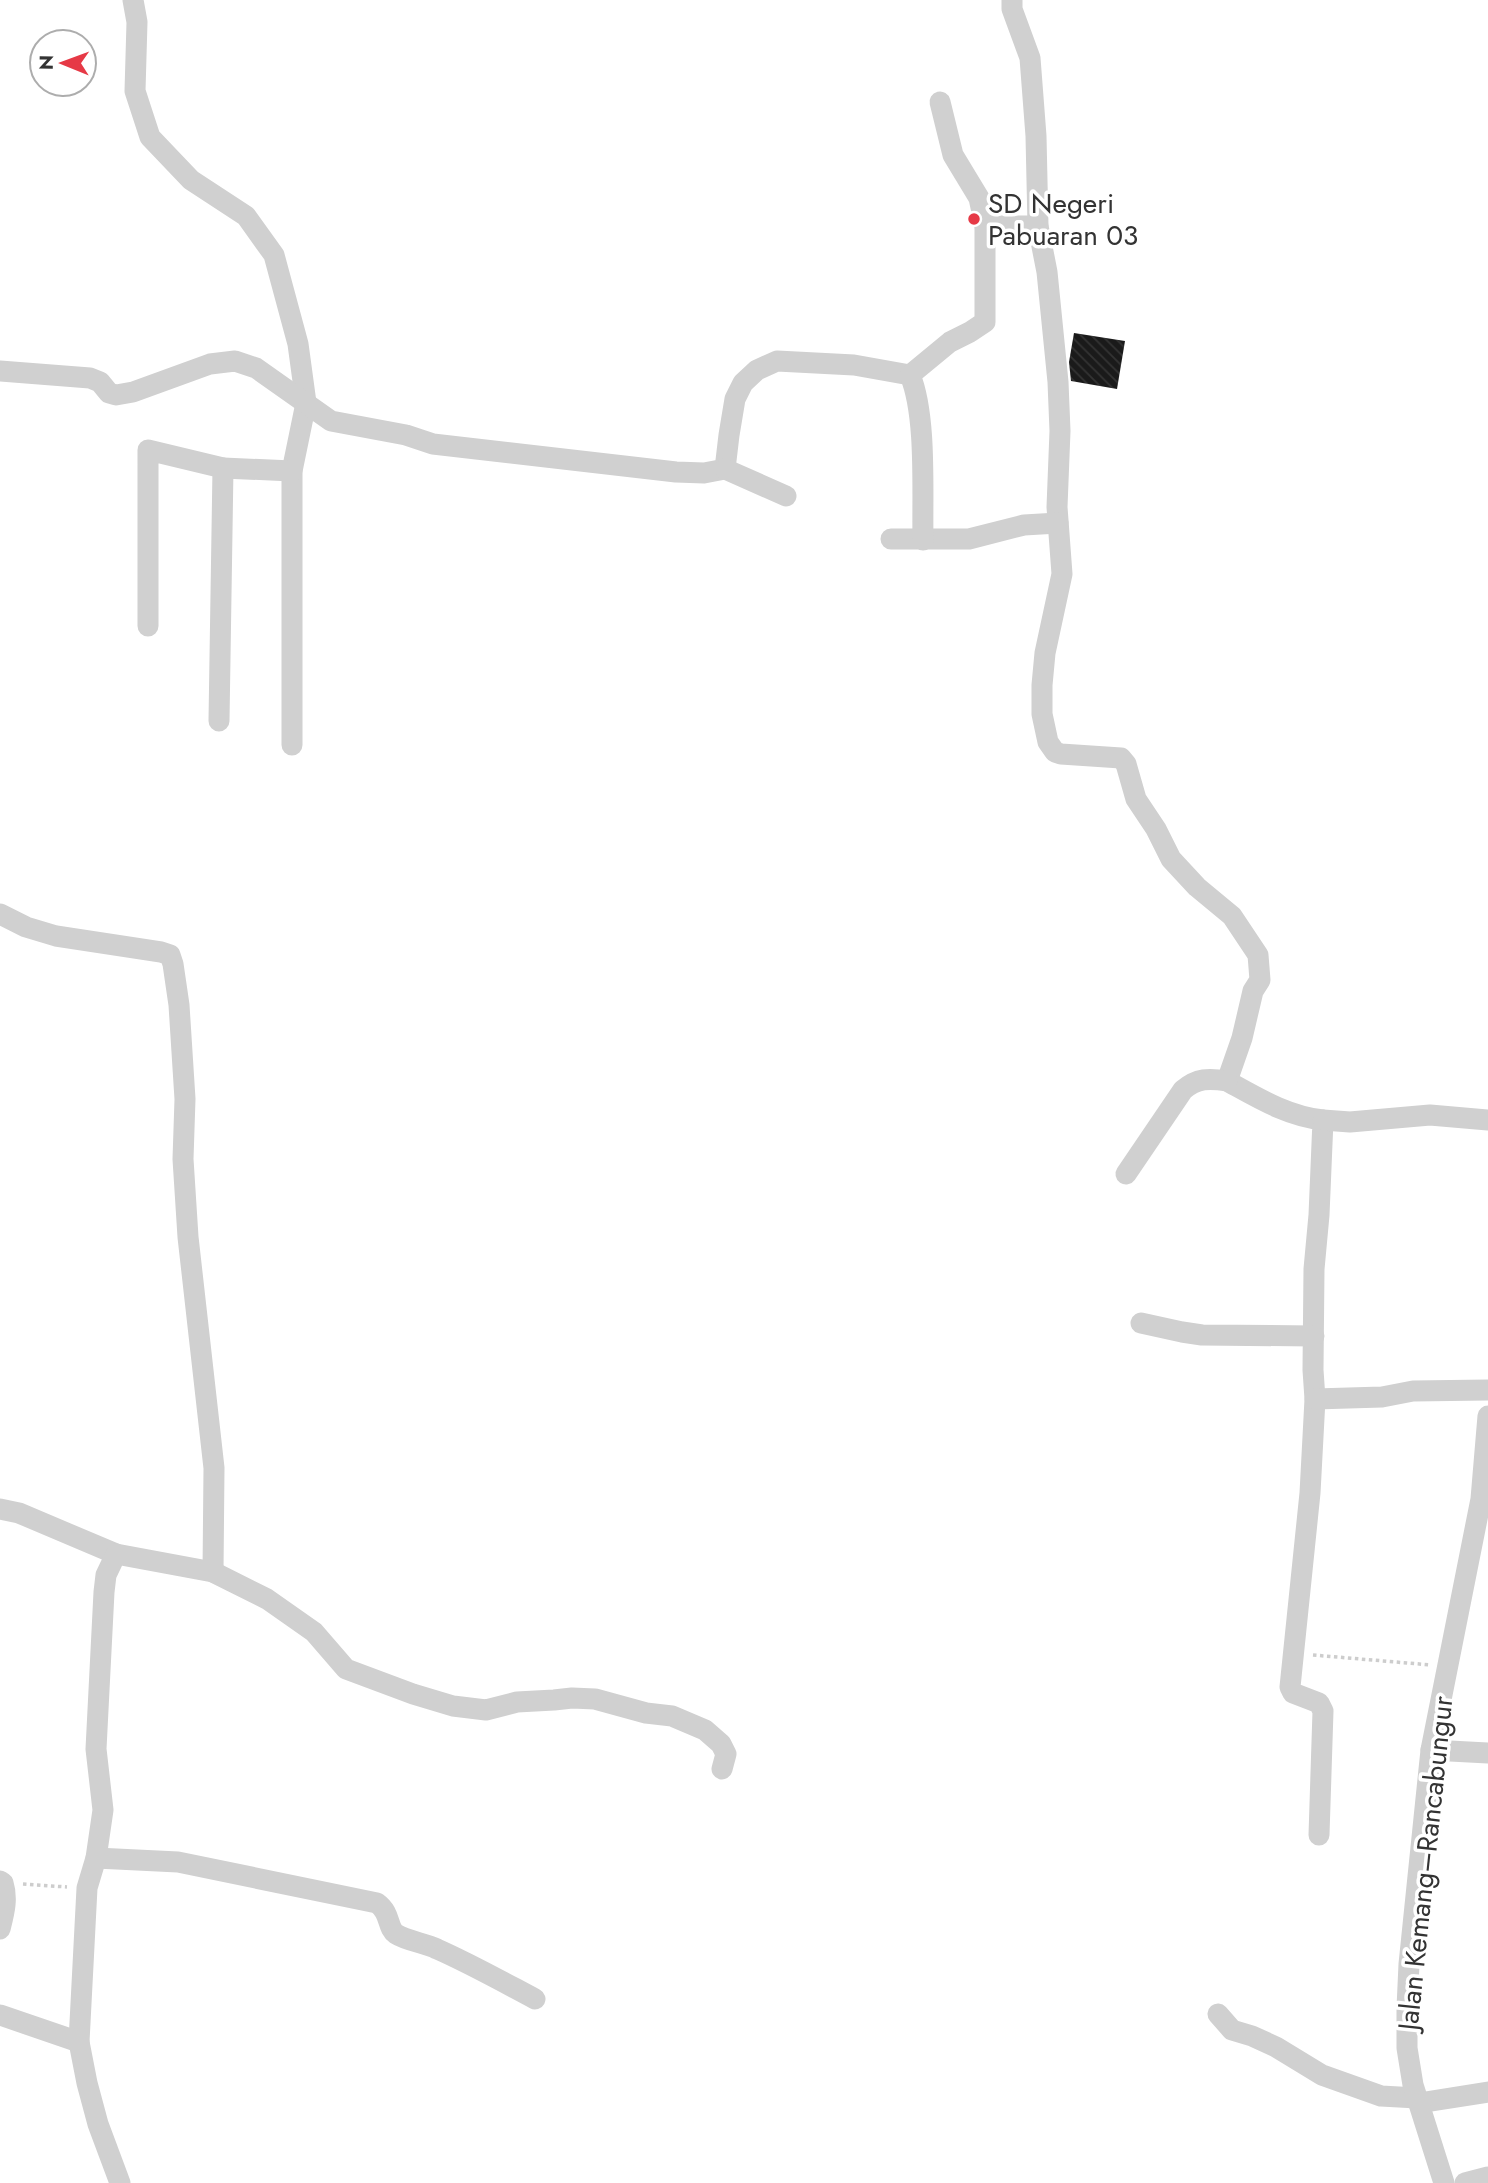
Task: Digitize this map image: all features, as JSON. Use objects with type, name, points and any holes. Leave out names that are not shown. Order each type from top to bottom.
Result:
[{"type":"street","points":[[133,0],[137,22],[135,91],[150,137],[191,180],[246,216],[274,256],[298,344],[306,403],[292,471],[292,746]]},
{"type":"street","points":[[1012,0],[1012,9],[1030,58],[1036,136],[1038,226],[1047,272],[1058,382],[1060,431],[1057,496],[1062,574],[1045,653],[1042,713],[1048,742],[1055,752],[1117,757],[1124,761],[1136,799],[1156,829],[1171,859],[1197,887],[1232,916],[1258,955],[1260,980],[1253,991],[1242,1038],[1227,1081]]},
{"type":"street","points":[[725,468],[735,399],[743,383],[757,370],[777,360],[854,365],[910,375],[950,342],[985,322],[985,226],[979,198],[953,155],[940,103]]},
{"type":"street","points":[[985,226],[1038,226]]},
{"type":"street","points":[[0,371],[90,378],[100,382],[109,393],[116,395],[133,392],[210,364],[235,361],[257,368],[331,421],[406,435],[433,444],[676,472],[704,473],[725,468],[786,496]]},
{"type":"street","points":[[910,375],[916,389],[921,440],[923,540]]},
{"type":"street","points":[[148,626],[148,450],[223,468],[292,471]]},
{"type":"street","points":[[219,721],[223,468]]},
{"type":"street","points":[[891,539],[970,539],[1024,525],[1058,523]]},
{"type":"street","points":[[0,914],[26,927],[56,936],[161,952],[170,955],[173,964],[185,1099],[183,1159],[188,1237],[214,1468],[213,1572]]},
{"type":"street","points":[[1126,1174],[1183,1090],[1204,1079],[1227,1081],[1294,1115],[1323,1120],[1350,1122],[1430,1115],[1488,1120]]},
{"type":"street","points":[[1319,1835],[1323,1711],[1318,1703],[1293,1693],[1290,1687],[1308,1517],[1315,1399],[1314,1269],[1323,1120]]},
{"type":"street","points":[[1141,1323],[1202,1335],[1314,1336]]},
{"type":"street","points":[[1315,1399],[1382,1397],[1413,1391],[1488,1390]]},
{"type":"street","name":"Jalan Kemang–Rancabungur","points":[[1444,2183],[1418,2101],[1409,2059],[1406,2008],[1431,1750],[1485,1499],[1488,1416]]},
{"type":"street","points":[[0,1509],[19,1513],[116,1554],[213,1572],[267,1599],[314,1632],[346,1668],[367,1678],[453,1706],[486,1710],[517,1702],[584,1698],[646,1713],[672,1716],[705,1730],[721,1744],[726,1754],[722,1769]]},
{"type":"street","points":[[116,1554],[106,1576],[104,1592],[96,1749],[103,1810],[96,1858],[87,1888],[79,2042],[98,2124],[120,2183]]},
{"type":"street","points":[[1431,1750],[1488,1753]]},
{"type":"street","points":[[96,1858],[178,1861],[377,1903],[386,1911],[392,1930],[397,1935],[424,1942],[535,1999]]},
{"type":"street","points":[[0,1929],[5,1912],[6,1893],[2,1882]]},
{"type":"street","points":[[1218,2014],[1232,2030],[1276,2047],[1322,2075],[1381,2096],[1418,2101],[1488,2092]]},
{"type":"street","points":[[0,2015],[79,2042]]},
{"type":"street","points":[[1465,2183],[1488,2177]]},
{"type":"path","points":[[1293,1653],[1447,1667]]},
{"type":"path","points":[[2,1882],[87,1888]]},
{"type":"building","points":[[1074,333],[1125,341],[1117,389],[1071,381],[1069,362]]},
{"type":"place","name":"SD Negeri Pabuaran 03","points":[[974,219]]}]
